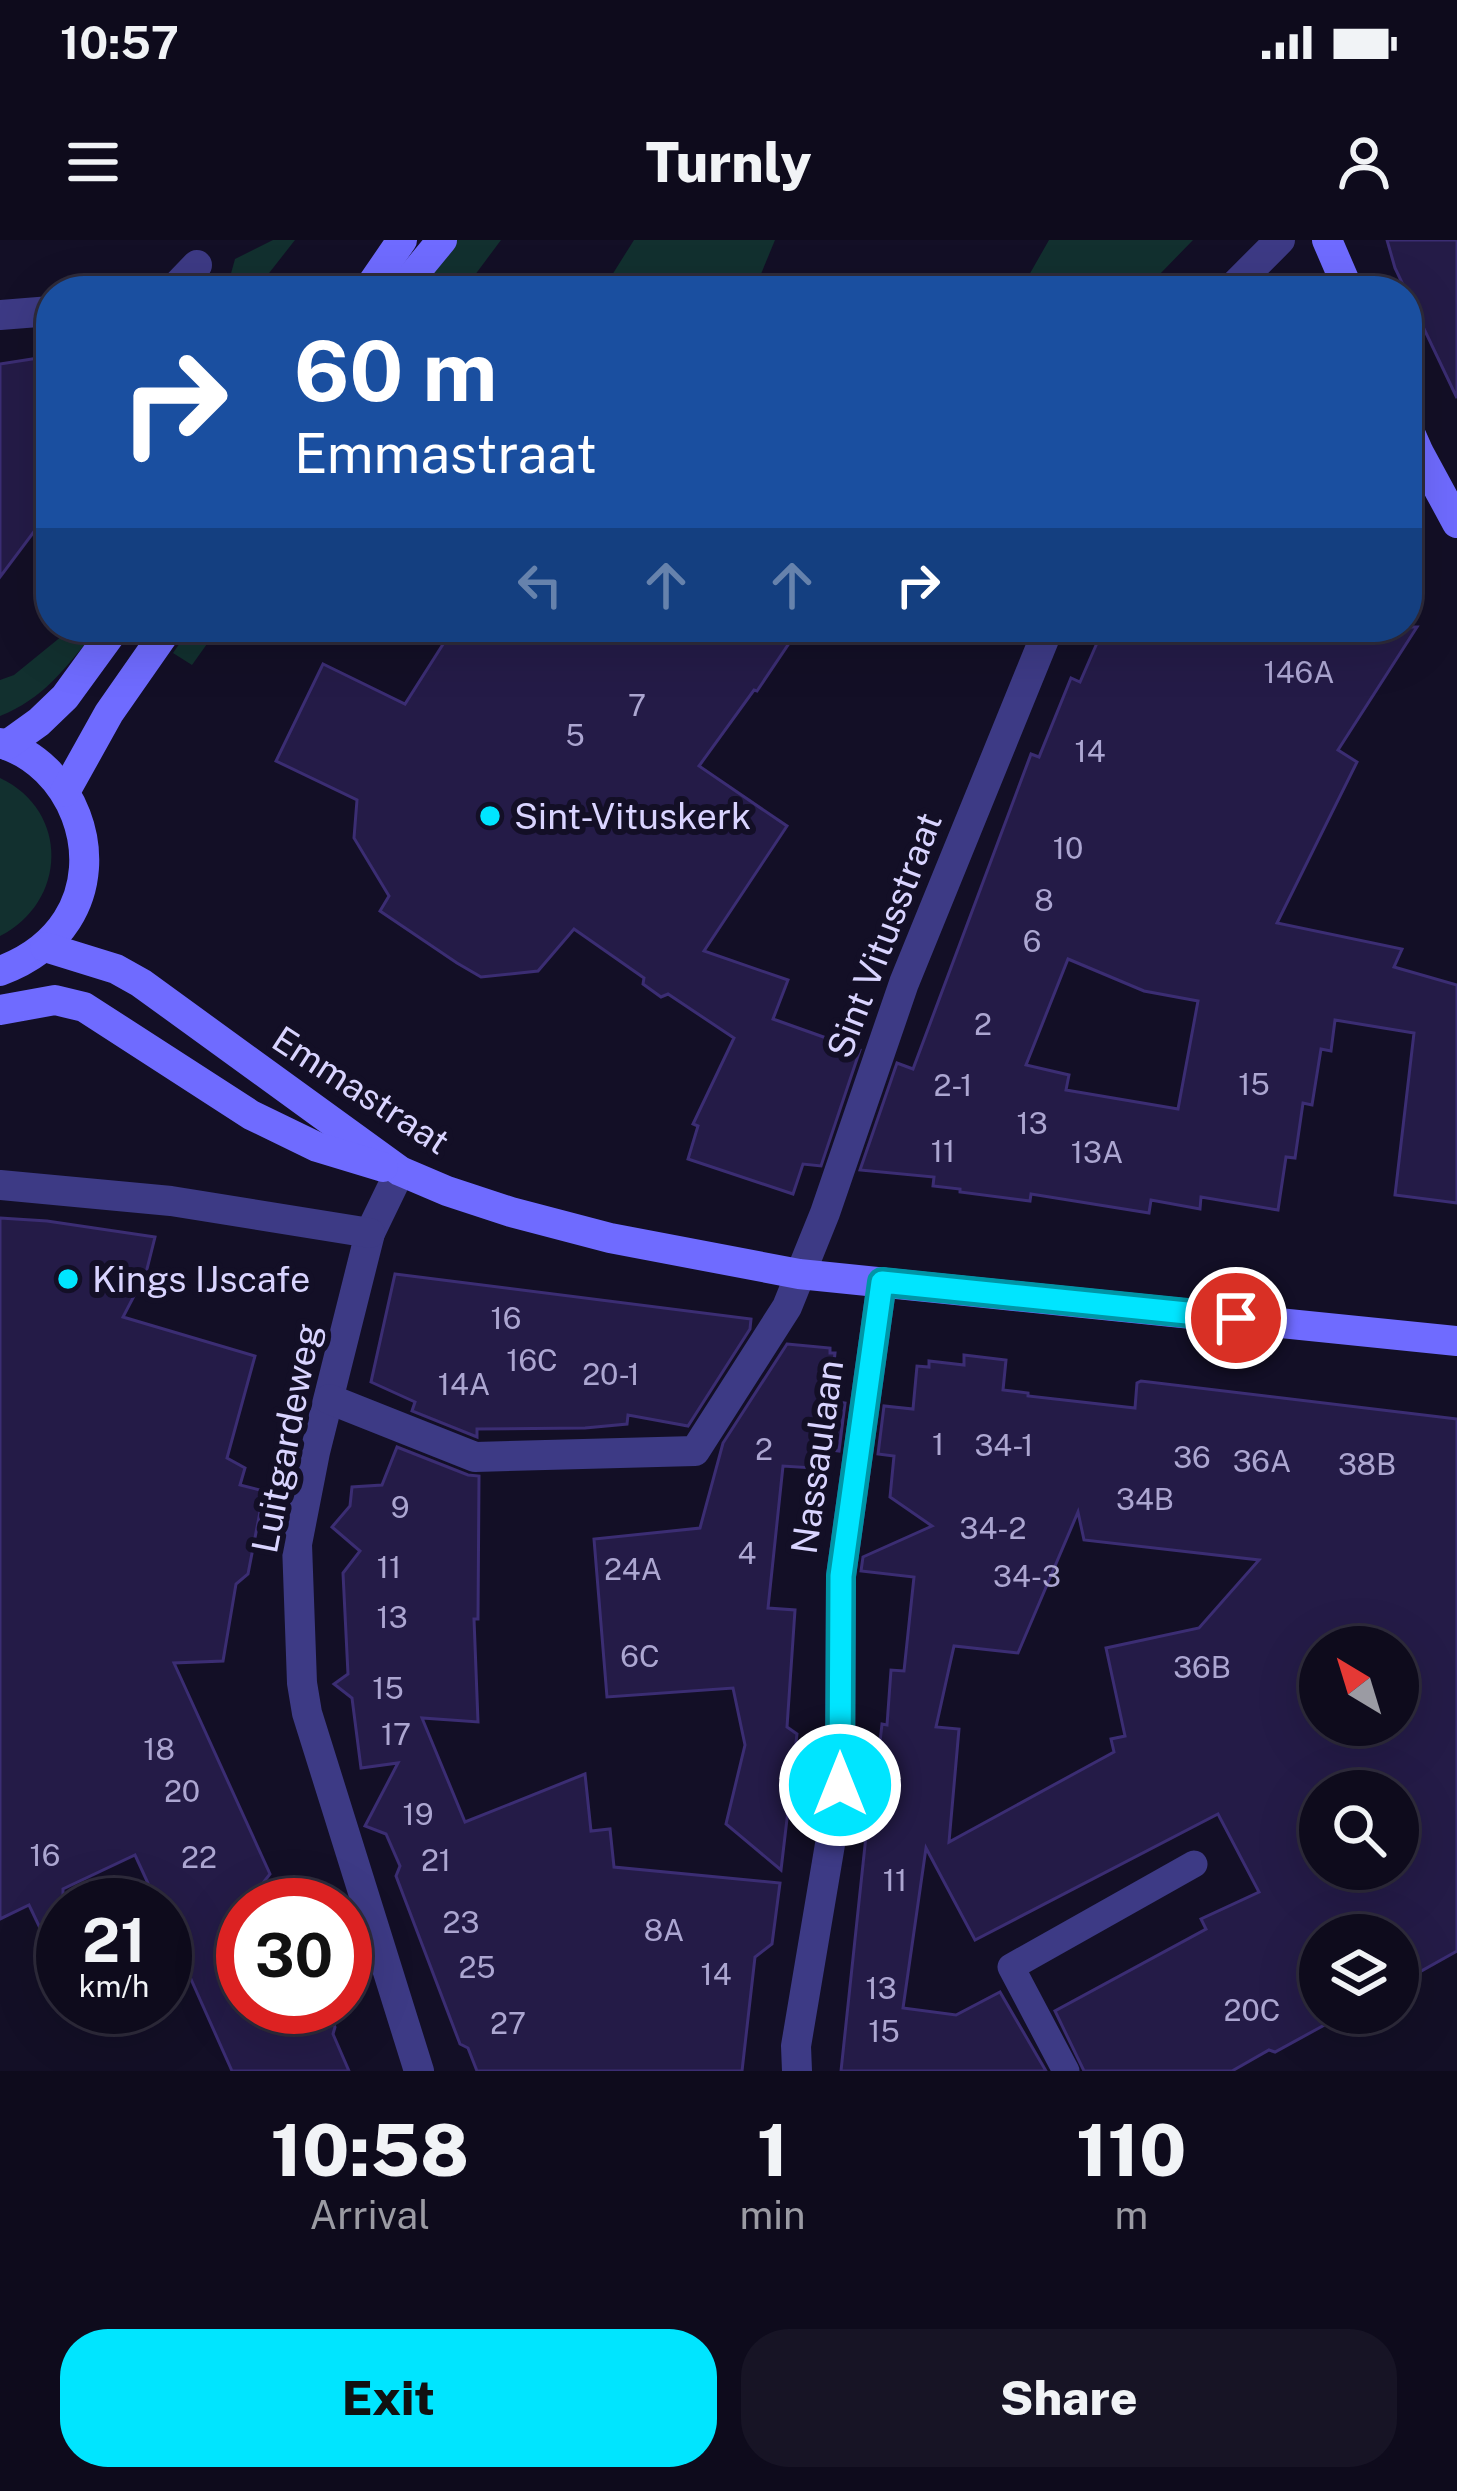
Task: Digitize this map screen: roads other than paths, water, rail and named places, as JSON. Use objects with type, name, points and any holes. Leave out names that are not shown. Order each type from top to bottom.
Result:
[{"type":"main road","points":[[377,276],[402,240]]},
{"type":"main road","points":[[412,276],[442,240]]},
{"type":"main road","points":[[1328,240],[1343,276]]},
{"type":"main road","points":[[1422,455],[1457,523]]},
{"type":"main road","points":[[0,971],[45,946],[67,920],[84,868],[78,816],[65,791],[40,764],[4,744],[39,722],[65,697],[105,642]]},
{"type":"main road","points":[[65,791],[109,713],[159,642]]},
{"type":"main road","name":"Emmastraat","points":[[45,946],[116,969],[141,983],[400,1171],[511,1212],[610,1238],[800,1274],[1457,1341]]},
{"type":"main road","points":[[0,1010],[55,1000],[84,1006],[294,1138],[400,1171]]},
{"type":"street","points":[[1244,276],[1280,240]]},
{"type":"street","points":[[186,276],[197,265]]},
{"type":"street","points":[[0,315],[36,312]]},
{"type":"street","name":"Sint Vitusstraat","points":[[800,1274],[904,982],[1043,642]]},
{"type":"street","name":"Luitgardeweg","points":[[400,1171],[370,1233],[297,1544],[307,1713],[419,2071]]},
{"type":"street","points":[[0,1185],[171,1201],[370,1233]]},
{"type":"street","points":[[328,1399],[475,1457],[695,1451],[787,1307],[800,1274]]},
{"type":"street","name":"Nassaulaan","points":[[797,2071],[796,2046],[840,1785],[841,1576],[882,1282]]},
{"type":"lane","points":[[1066,2071],[1011,1967],[1193,1864]]},
{"type":"place","name":"Sint-Vituskerk","points":[[490,816]]},
{"type":"place","name":"Kings IJscafe","points":[[68,1279]]}]
